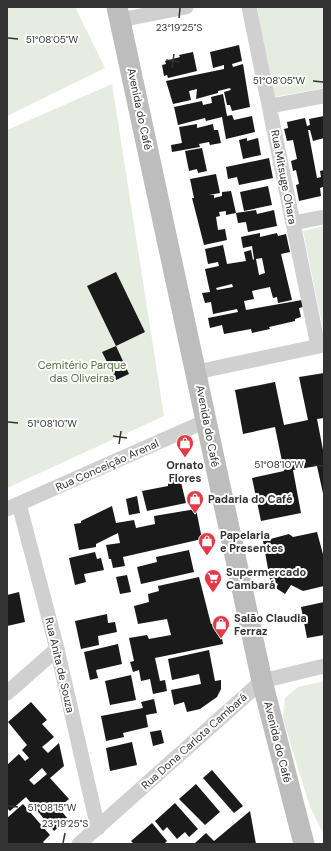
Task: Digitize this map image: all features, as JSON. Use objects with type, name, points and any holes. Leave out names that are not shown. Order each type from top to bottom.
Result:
[{"type":"street","points":[[119,14],[186,7]]},
{"type":"street","name":"Rua Mitsuge Ohara","points":[[249,7],[293,223],[321,345]]},
{"type":"street","name":"Avenida do Café","points":[[119,14],[262,680],[304,844]]},
{"type":"street","points":[[270,106],[324,96]]},
{"type":"street","points":[[293,223],[324,217]]},
{"type":"street","points":[[197,372],[321,345]]},
{"type":"street","name":"Rua Conceição Arenal","points":[[13,506],[206,421]]},
{"type":"street","name":"Rua Anita de Souza","points":[[13,506],[57,649],[98,828]]},
{"type":"street","points":[[7,693],[57,649]]},
{"type":"street","name":"Rua Dona Carlota Cambará","points":[[79,844],[262,680],[324,666]]},
{"type":"green space","points":[[7,7],[75,7],[105,68],[7,116]]},
{"type":"green space","points":[[257,7],[324,7],[324,88],[274,97]]},
{"type":"green space","name":"Cemitério Parque das Oliveiras","points":[[112,84],[164,416],[7,488],[7,130]]},
{"type":"green space","points":[[324,226],[324,335],[303,231]]},
{"type":"green space","points":[[324,681],[324,835],[310,807],[283,719],[285,698],[298,687]]},
{"type":"building","points":[[239,45],[242,61],[232,64],[233,67],[243,64],[250,107],[232,111],[230,105],[227,105],[224,92],[231,90],[230,88],[196,99],[197,89],[189,91],[191,100],[173,104],[166,81],[224,69],[224,65],[213,68],[210,52]]},
{"type":"building","points":[[193,52],[197,71],[168,78],[167,75],[164,76],[162,65],[166,64],[165,61],[180,57],[179,55]]},
{"type":"building","points":[[223,94],[227,116],[232,115],[234,120],[252,116],[255,132],[226,139],[222,117],[206,121],[205,118],[178,125],[174,107],[202,101],[203,105],[212,103],[211,97]]},
{"type":"building","points":[[324,116],[324,138],[313,141],[310,130],[308,130],[317,178],[321,177],[320,171],[324,170],[324,190],[323,187],[320,188],[321,196],[299,201],[296,185],[299,184],[296,170],[293,171],[291,161],[297,159],[293,140],[287,141],[284,129],[288,128],[287,122],[305,118],[307,126],[310,125],[309,119]]},
{"type":"building","points":[[197,124],[197,128],[213,124],[214,130],[218,130],[221,143],[210,145],[209,142],[199,144],[200,147],[172,152],[171,145],[182,143],[179,127]]},
{"type":"building","points":[[247,138],[247,141],[258,138],[261,155],[243,159],[239,140]]},
{"type":"building","points":[[202,148],[207,171],[198,173],[197,169],[189,171],[185,151]]},
{"type":"building","points":[[269,158],[273,178],[239,185],[237,177],[228,179],[226,167]]},
{"type":"building","points":[[216,174],[220,193],[209,195],[214,195],[214,198],[222,196],[222,192],[231,191],[236,213],[226,215],[226,211],[219,212],[220,216],[216,217],[218,230],[225,229],[227,240],[204,245],[192,198],[194,198],[190,179]]},
{"type":"building","points":[[268,186],[272,205],[244,211],[240,192]]},
{"type":"building","points":[[256,210],[257,214],[274,210],[277,226],[248,232],[246,222],[238,223],[236,213]]},
{"type":"building","points":[[260,233],[260,237],[277,233],[278,236],[286,234],[290,252],[281,254],[292,300],[278,303],[277,297],[273,298],[270,287],[252,291],[254,299],[244,301],[246,310],[302,300],[303,307],[299,308],[301,317],[295,319],[295,321],[269,327],[270,329],[252,333],[251,329],[224,334],[222,325],[210,328],[208,318],[238,312],[237,309],[213,314],[211,302],[205,303],[202,293],[210,292],[205,269],[219,266],[218,262],[208,264],[205,249],[223,245],[227,264],[246,261],[244,252],[251,250],[253,260],[252,246],[243,248],[241,237]],"holes":[[[262,258],[265,273],[259,275],[256,259]],[[232,284],[233,287],[217,290],[216,288]]]},
{"type":"building","points":[[116,272],[145,332],[116,346],[87,286]]},
{"type":"building","points":[[116,346],[129,374],[116,380],[102,352]]},
{"type":"building","points":[[324,373],[324,418],[317,419],[324,455],[324,498],[317,466],[293,470],[301,513],[261,521],[252,478],[284,471],[275,427],[243,434],[235,390],[275,382],[284,425],[308,420],[299,377]]},
{"type":"building","points":[[180,478],[186,503],[147,511],[142,491],[168,486],[168,481]]},
{"type":"building","points":[[137,496],[140,513],[129,515],[126,499]]},
{"type":"building","points":[[112,506],[116,523],[134,520],[136,528],[155,524],[154,516],[196,509],[202,539],[123,557],[125,566],[113,568],[111,559],[109,559],[106,545],[120,543],[118,533],[96,544],[96,547],[79,550],[74,524],[81,523],[81,521]]},
{"type":"building","points":[[317,532],[324,558],[324,586],[303,591],[291,585],[285,594],[276,588],[278,584],[270,580],[263,541],[289,534],[293,537]]},
{"type":"building","points":[[189,550],[194,572],[141,584],[137,567],[157,562],[156,557]]},
{"type":"building","points":[[95,552],[97,559],[101,558],[104,570],[84,574],[86,582],[75,585],[69,558]]},
{"type":"building","points":[[127,575],[131,592],[120,594],[116,577]]},
{"type":"building","points":[[199,577],[211,624],[219,622],[223,644],[155,658],[160,681],[165,680],[167,691],[153,694],[150,679],[141,681],[139,670],[133,672],[130,662],[134,661],[129,638],[147,635],[149,639],[171,635],[167,619],[138,624],[134,606],[149,602],[148,594],[159,591],[158,586]]},
{"type":"building","points":[[19,592],[25,622],[7,626],[7,595]]},
{"type":"building","points":[[324,602],[324,635],[307,638],[301,607]]},
{"type":"building","points":[[107,614],[108,623],[115,622],[117,632],[98,636],[99,645],[81,649],[75,621]]},
{"type":"building","points":[[118,644],[122,664],[96,670],[98,678],[90,680],[84,652]]},
{"type":"building","points":[[209,650],[215,681],[221,680],[221,689],[217,697],[200,709],[187,712],[184,702],[174,705],[171,690],[201,684],[199,674],[172,680],[168,659]]},
{"type":"building","points":[[131,675],[136,700],[110,705],[105,681]]},
{"type":"building","points":[[154,699],[157,713],[146,715],[148,727],[123,733],[124,737],[106,741],[101,716],[143,708],[141,702]]},
{"type":"building","points":[[31,702],[47,720],[42,724],[54,737],[42,747],[48,753],[59,743],[64,766],[50,778],[69,799],[63,804],[63,813],[68,819],[54,831],[26,797],[10,811],[7,808],[7,765],[19,754],[25,761],[29,758],[22,750],[27,745],[8,722]],"holes":[[[42,768],[47,774],[34,785],[29,780]]]},
{"type":"building","points":[[161,730],[164,743],[153,746],[150,732]]},
{"type":"building","points":[[132,742],[137,765],[110,771],[106,748]]},
{"type":"building","points":[[212,770],[243,806],[234,813],[203,778]]},
{"type":"building","points":[[196,784],[220,812],[205,825],[179,799]]},
{"type":"building","points":[[175,803],[198,829],[189,837],[185,832],[177,839],[167,827],[163,831],[155,821]]},
{"type":"building","points":[[23,804],[50,835],[43,842],[45,844],[7,844],[7,818]]},
{"type":"building","points":[[250,811],[256,844],[194,844],[206,833],[214,841]]},
{"type":"building","points":[[152,823],[167,841],[164,844],[134,844],[131,841]]},
{"type":"place","name":"Ornato Flores","points":[[185,458]]},
{"type":"place","name":"Padaria do Café","points":[[195,514]]},
{"type":"place","name":"Papelaria e Presentes","points":[[207,556]]},
{"type":"place","name":"Supermercado Cambará","points":[[213,593]]},
{"type":"place","name":"Salão Claudia Ferraz","points":[[221,639]]}]
